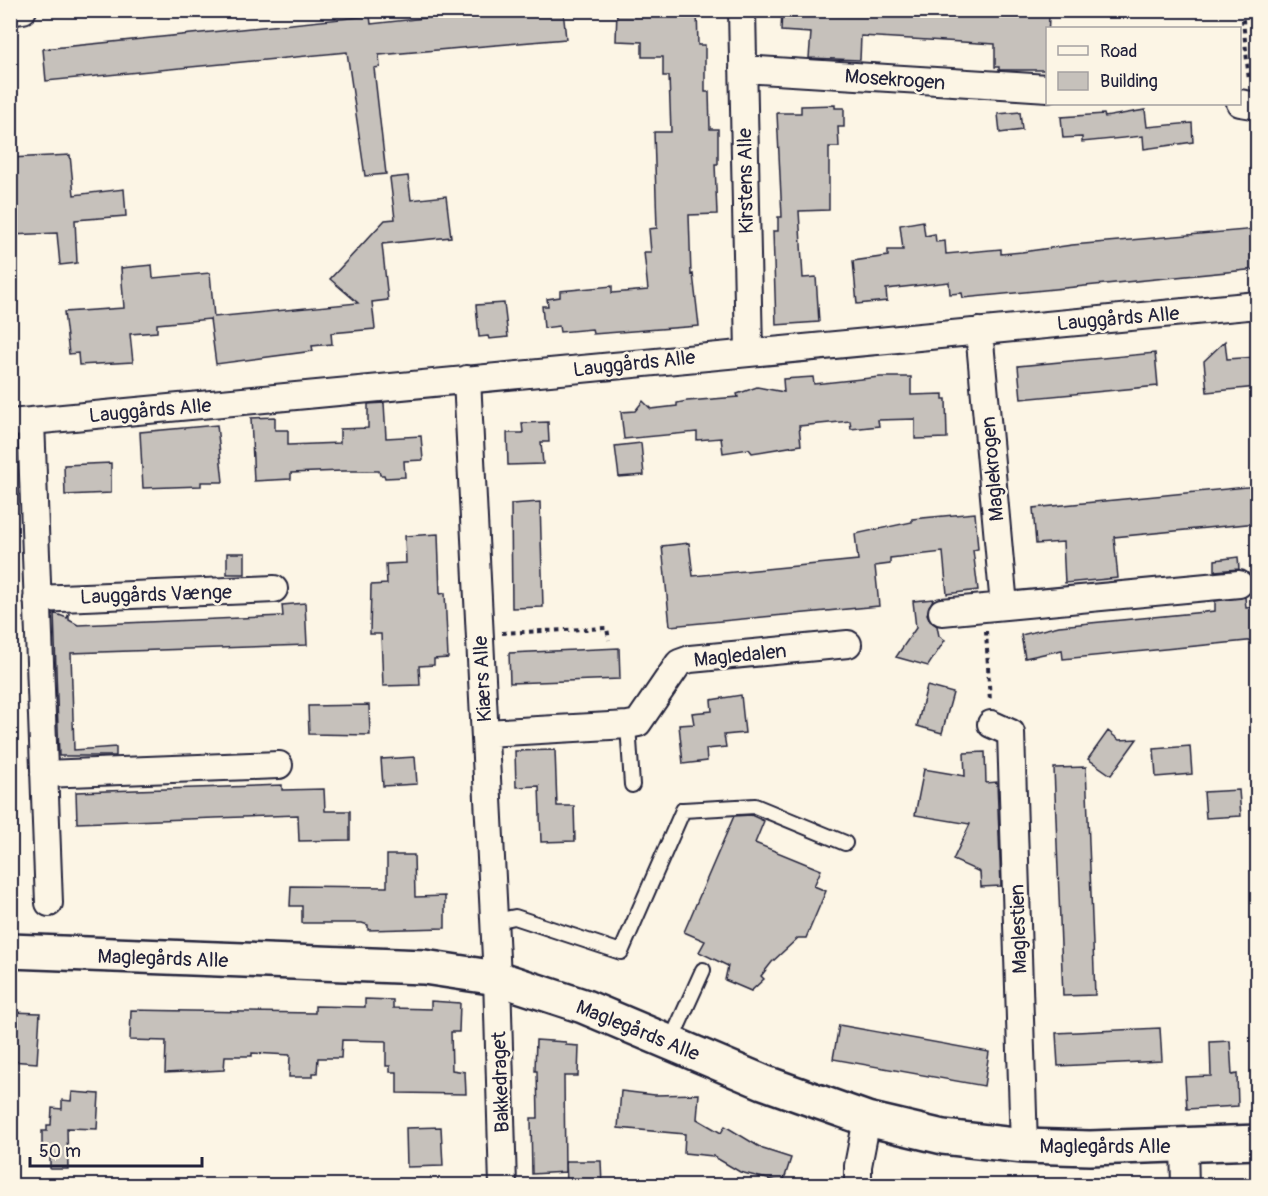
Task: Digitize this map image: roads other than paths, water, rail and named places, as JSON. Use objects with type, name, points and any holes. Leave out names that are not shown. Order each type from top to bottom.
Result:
[{"type":"street","points":[[10,12],[23,10]]},
{"type":"street","name":"Kirstens Alle","points":[[742,10],[749,352]]},
{"type":"street","name":"Mosekrogen","points":[[743,69],[1046,88]]},
{"type":"street","name":"Lauggårds Alle","points":[[21,422],[1257,305]]},
{"type":"street","name":"Maglekrogen","points":[[979,331],[994,607]]},
{"type":"street","name":"Kiærs Alle","points":[[467,380],[497,978]]},
{"type":"street","points":[[21,422],[37,599],[49,903]]},
{"type":"street","points":[[942,612],[1239,584]]},
{"type":"street","name":"Lauggårds Vænge","points":[[37,599],[274,589]]},
{"type":"street","name":"Magledalen","points":[[628,726],[638,723],[679,663],[690,659],[848,644]]},
{"type":"street","name":"Maglestien","points":[[991,724],[1011,734],[1024,1146]]},
{"type":"street","points":[[485,733],[628,726]]},
{"type":"street","points":[[44,774],[279,765]]},
{"type":"street","name":"Maglegårds Alle","points":[[10,951],[424,967],[497,978],[583,1006],[764,1082],[867,1119],[943,1137],[1024,1146],[1184,1146],[1257,1142]]},
{"type":"street","name":"Bakkedraget","points":[[497,978],[503,1185]]},
{"type":"street","points":[[858,1185],[858,1166],[867,1119]]},
{"type":"street","points":[[1184,1146],[1185,1185]]},
{"type":"lane","points":[[628,726],[632,785]]},
{"type":"lane","points":[[495,921],[515,917],[621,952],[683,810],[755,806],[845,843]]},
{"type":"lane","points":[[670,1043],[704,970]]}]
